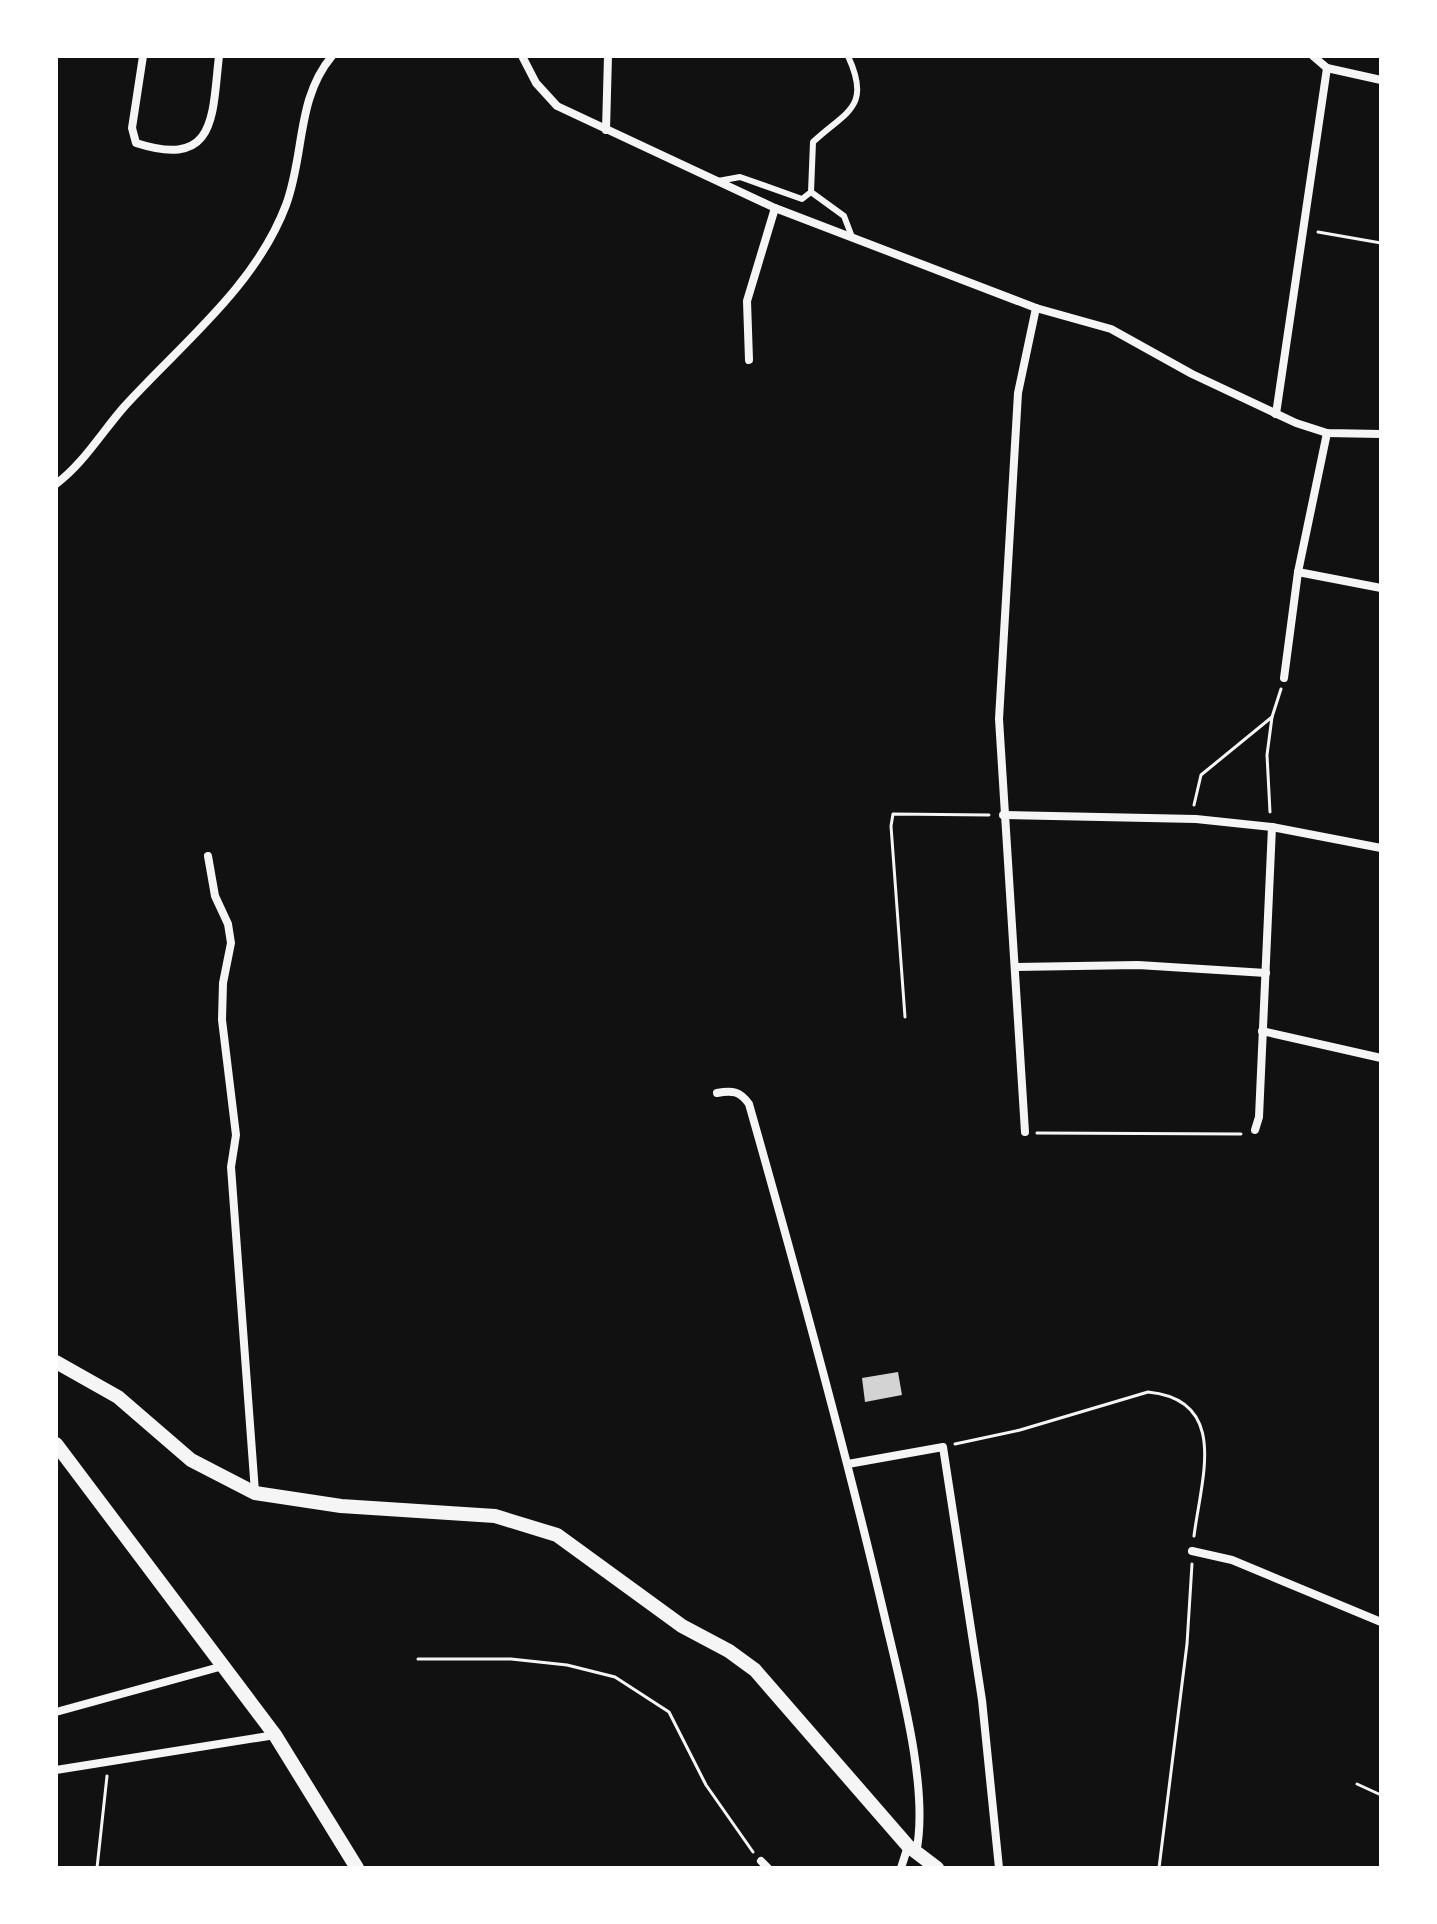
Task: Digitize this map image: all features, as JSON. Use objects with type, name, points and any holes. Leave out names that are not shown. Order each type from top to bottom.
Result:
[{"type":"street","points":[[143,56],[132,128],[136,143],[150,148],[194,147],[205,137],[211,120],[219,56]]},
{"type":"street","points":[[56,484],[252,267],[286,207],[297,171],[307,100],[332,56]]},
{"type":"street","points":[[522,56],[536,83],[557,106],[775,208],[1036,308],[1111,329],[1136,340],[1192,374],[1276,414],[1327,433],[1381,434]]},
{"type":"street","points":[[606,130],[608,56]]},
{"type":"street","points":[[1313,56],[1327,68],[1381,80]]},
{"type":"street","points":[[1276,414],[1300,230],[1327,68]]},
{"type":"street","points":[[749,360],[747,301],[755,264],[775,208]]},
{"type":"street","points":[[1025,1132],[999,719],[1018,393],[1036,308]]},
{"type":"street","points":[[1284,678],[1298,572],[1327,433]]},
{"type":"street","points":[[1298,572],[1381,588]]},
{"type":"street","points":[[1003,815],[1196,819],[1272,827],[1381,848]]},
{"type":"street","points":[[1255,1130],[1259,1117],[1272,827]]},
{"type":"street","points":[[208,856],[215,896],[228,924],[231,943],[223,983],[222,1020],[236,1135],[231,1167],[255,1493]]},
{"type":"street","points":[[1015,967],[1138,965],[1266,973]]},
{"type":"street","points":[[1262,1031],[1381,1058]]},
{"type":"street","points":[[717,1093],[731,1090],[742,1095],[749,1104],[848,1464],[897,1669],[920,1810],[912,1850],[901,1868]]},
{"type":"street","points":[[56,1362],[118,1397],[191,1460],[255,1493],[341,1506],[495,1516],[557,1535],[682,1626],[729,1651],[755,1670],[912,1850],[937,1868]]},
{"type":"street","points":[[56,1444],[275,1735],[357,1868]]},
{"type":"street","points":[[848,1464],[943,1447],[982,1700],[999,1868]]},
{"type":"street","points":[[1192,1551],[1232,1560],[1381,1622]]},
{"type":"street","points":[[56,1712],[223,1666]]},
{"type":"street","points":[[56,1770],[275,1735]]},
{"type":"street","points":[[56,1761],[67,1768]]},
{"type":"street","points":[[761,1861],[768,1868]]},
{"type":"lane","points":[[718,181],[740,177],[802,199],[811,192],[813,142],[851,112],[858,91],[848,56]]},
{"type":"lane","points":[[811,192],[844,216],[852,237]]},
{"type":"path","points":[[1300,230],[1381,243]]},
{"type":"path","points":[[1272,827],[1266,785],[1272,717],[1284,678]]},
{"type":"path","points":[[1196,819],[1194,796],[1201,775],[1272,717]]},
{"type":"path","points":[[905,1017],[891,826],[893,814],[1003,815]]},
{"type":"path","points":[[1025,1132],[1243,1134],[1255,1130]]},
{"type":"path","points":[[943,1447],[1020,1430],[1148,1392],[1169,1394],[1198,1416],[1206,1433],[1192,1551],[1187,1644],[1159,1868]]},
{"type":"path","points":[[418,1659],[511,1659],[567,1665],[615,1677],[669,1712],[706,1785],[761,1861]]},
{"type":"path","points":[[97,1868],[109,1760]]},
{"type":"path","points":[[1357,1784],[1381,1795]]},
{"type":"building","points":[[898,1372],[902,1395],[865,1402],[862,1378]]}]
